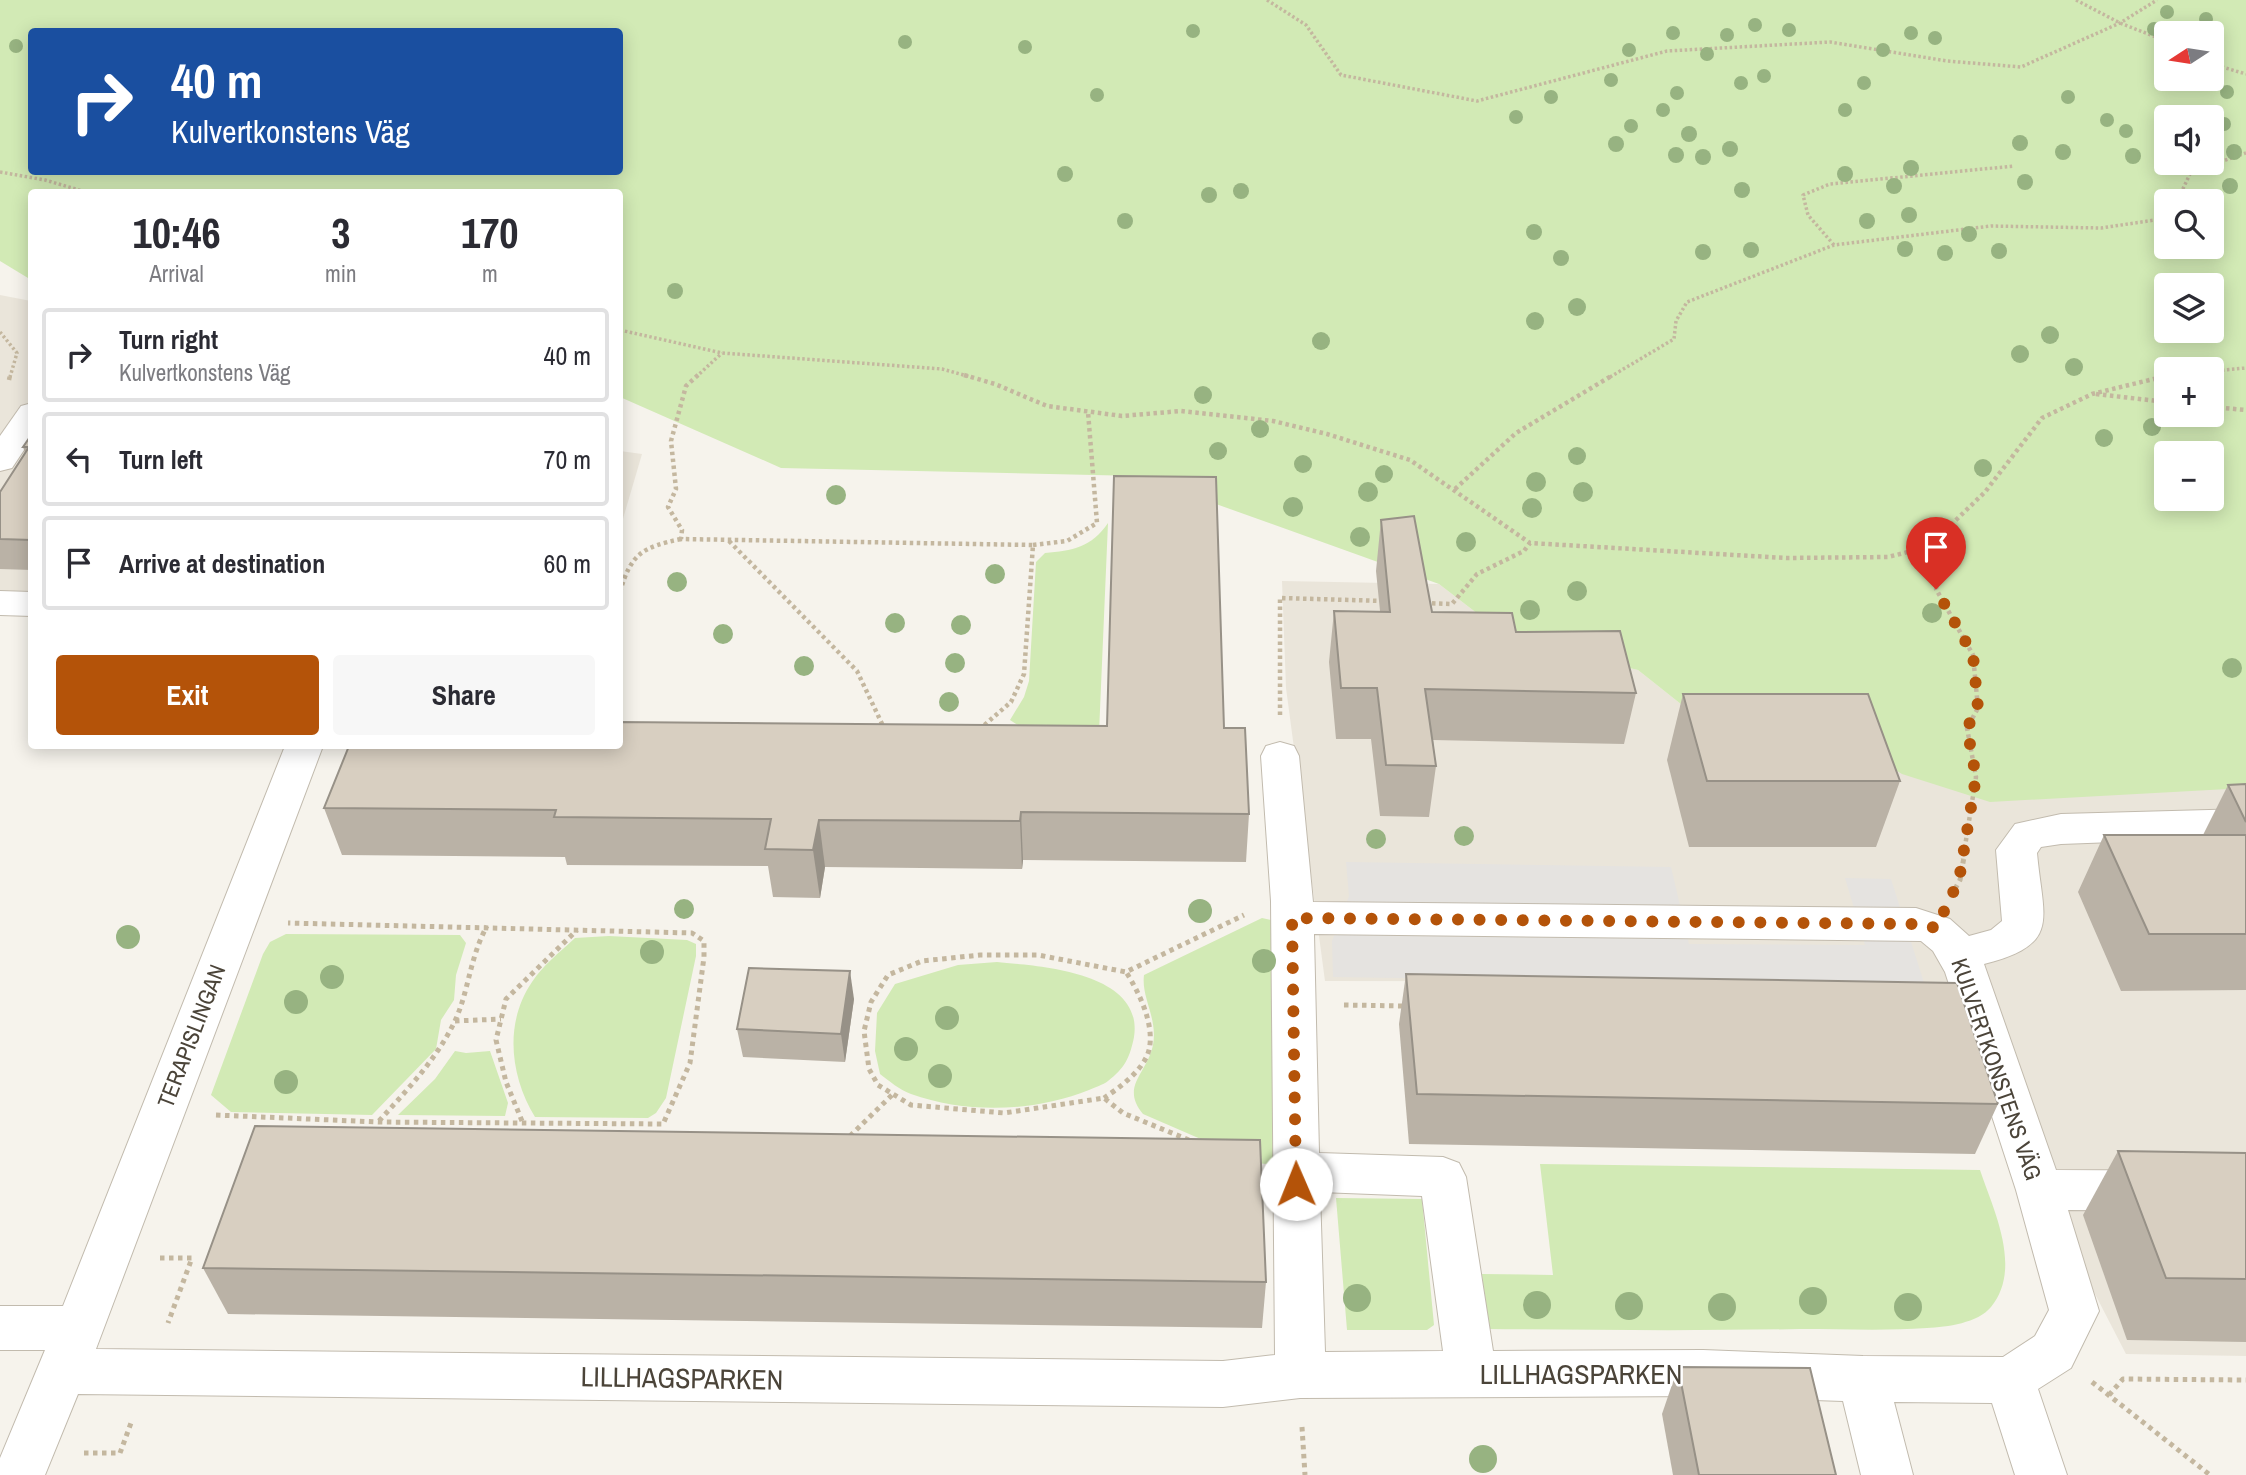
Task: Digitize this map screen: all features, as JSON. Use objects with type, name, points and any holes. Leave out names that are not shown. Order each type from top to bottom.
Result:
[{"type":"street","points":[[0,461],[28,419]]},
{"type":"street","points":[[0,603],[28,604]]},
{"type":"street","name":"TERAPISLINGAN","points":[[19,1475],[72,1350],[303,749]]},
{"type":"street","points":[[1280,757],[1292,909],[1300,1375]]},
{"type":"street","points":[[1292,909],[1916,924],[1947,941],[2004,943],[2023,927],[2016,850],[2029,834],[2061,829],[2246,823]]},
{"type":"street","name":"KULVERTKONSTENS VÄG","points":[[1947,941],[1973,993],[2039,1190],[2074,1311],[2053,1352],[2010,1380]]},
{"type":"street","points":[[1296,1172],[1443,1177],[1471,1374]]},
{"type":"street","name":"KULVERTKONSTENS VÄG","points":[[2039,1190],[2246,1191]]},
{"type":"street","name":"LILLHAGSPARKEN","points":[[0,1328],[72,1350],[1223,1384],[1300,1375],[1471,1374],[1703,1373],[1863,1379],[2010,1380]]},
{"type":"street","points":[[1863,1379],[1887,1475]]},
{"type":"street","points":[[2010,1380],[2040,1475]]},
{"type":"path","points":[[1267,0],[1306,25],[1341,75],[1477,101],[1667,51],[1830,42],[1947,61],[2021,67],[2120,23],[2157,0]]},
{"type":"path","points":[[2077,0],[2120,23],[2154,36]]},
{"type":"path","points":[[2224,68],[2246,74]]},
{"type":"path","points":[[2183,189],[2191,172],[2246,153]]},
{"type":"path","points":[[1833,244],[1808,215],[1803,195],[1830,184],[2014,166]]},
{"type":"path","points":[[0,172],[76,189]]},
{"type":"path","points":[[1455,490],[1516,433],[1674,339],[1676,321],[1687,302],[1765,274],[1833,244],[1991,226],[2101,228],[2154,220]]},
{"type":"path","points":[[623,331],[722,353],[942,369],[995,384],[1047,406],[1088,412],[1122,416],[1181,411],[1273,421],[1327,434],[1410,460],[1531,543],[1847,559],[1888,557],[1928,547],[1985,492],[2042,418],[2092,394],[2154,379]]},
{"type":"path","points":[[0,332],[16,353],[10,378],[5,385]]},
{"type":"path","points":[[681,539],[682,530],[668,507],[676,489],[671,441],[686,386],[722,353]]},
{"type":"path","points":[[2224,370],[2246,368]]},
{"type":"path","points":[[2092,394],[2154,401]]},
{"type":"path","points":[[2224,408],[2246,410]]},
{"type":"path","points":[[623,578],[625,569],[635,554],[652,545],[681,539],[1033,545],[1069,541],[1084,534],[1097,523],[1088,412]]},
{"type":"path","points":[[729,541],[857,671],[885,731]]},
{"type":"path","points":[[1412,602],[1452,604],[1477,574],[1524,551],[1531,543]]},
{"type":"path","points":[[973,730],[984,726],[1011,702],[1024,674],[1033,545]]},
{"type":"path","points":[[1928,547],[1939,569],[1936,589],[1973,655],[1978,708],[1967,728],[1976,777],[1947,941]]},
{"type":"path","points":[[1280,757],[1280,598],[1386,601]]},
{"type":"path","points":[[1125,972],[1141,995],[1147,1020],[1149,1051],[1129,1082],[1104,1098],[1004,1113],[911,1105],[892,1096],[878,1085],[869,1069],[864,1031],[871,1002],[888,975],[922,961],[980,955],[1038,955],[1125,972],[1261,907],[1292,909]]},
{"type":"path","points":[[163,1111],[378,1122],[663,1124],[690,1063],[704,957],[704,942],[692,933],[486,926],[234,923]]},
{"type":"path","points":[[378,1122],[425,1071],[455,1021],[475,948],[486,926]]},
{"type":"path","points":[[522,1121],[506,1082],[496,1040],[506,999],[578,930]]},
{"type":"path","points":[[1294,1004],[1418,1006]]},
{"type":"path","points":[[455,1021],[501,1020]]},
{"type":"path","points":[[840,1144],[892,1096]]},
{"type":"path","points":[[1104,1098],[1123,1113],[1197,1144]]},
{"type":"path","points":[[458,1122],[462,1130]]},
{"type":"path","points":[[2053,1352],[2210,1475]]},
{"type":"path","points":[[2109,1395],[2123,1379],[2246,1380]]},
{"type":"shaded area","points":[[0,295],[28,300],[28,594],[0,594]]},
{"type":"shaded area","points":[[623,451],[642,454],[623,519]]},
{"type":"shaded area","points":[[1282,581],[1439,584],[1513,641],[1638,670],[1706,724],[2246,788],[2246,1356],[2126,1354],[1934,982],[1325,981],[1286,688]]},
{"type":"shaded area","points":[[1346,862],[1671,867],[1689,944],[1865,945],[1845,878],[1891,879],[1925,986],[1333,977],[1332,941],[1349,896]]},
{"type":"green space","points":[[0,0],[2246,0],[2246,788],[1990,802],[1902,774],[1831,731],[1706,724],[1638,670],[1513,641],[1439,584],[1138,476],[781,468],[623,398],[623,189],[28,189],[28,278],[0,261]]},
{"type":"green space","points":[[1108,523],[1099,733],[1024,729],[1010,720],[1024,697],[1029,681],[1036,562],[1045,553],[1073,549],[1088,543]]},
{"type":"green space","points":[[1262,918],[1271,920],[1279,928],[1277,1158],[1267,1164],[1256,1163],[1143,1114],[1134,1095],[1137,1080],[1150,1055],[1154,1035],[1144,975]]},
{"type":"green space","points":[[286,934],[460,935],[466,943],[456,975],[454,1000],[441,1020],[436,1049],[372,1115],[231,1112],[211,1095],[263,954],[270,942]]},
{"type":"green space","points":[[609,936],[687,940],[696,944],[696,956],[666,1098],[656,1113],[648,1118],[535,1117],[520,1084],[514,1050],[514,1032],[523,998],[541,970],[575,938]]},
{"type":"green space","points":[[997,962],[1062,970],[1106,986],[1123,998],[1133,1015],[1134,1037],[1123,1067],[1104,1084],[1068,1097],[1046,1103],[1000,1108],[955,1105],[932,1100],[907,1092],[880,1074],[875,1051],[877,1013],[895,984],[958,965]]},
{"type":"green space","points":[[455,1051],[490,1051],[508,1103],[505,1116],[398,1115],[435,1079]]},
{"type":"green space","points":[[1540,1164],[1980,1170],[1998,1220],[2005,1257],[2005,1275],[2000,1292],[1985,1312],[1962,1323],[1935,1327],[1879,1330],[1487,1329],[1482,1274],[1553,1275]]},
{"type":"green space","points":[[1336,1198],[1422,1199],[1434,1325],[1427,1330],[1347,1330]]},
{"type":"building","points":[[28,449],[28,540],[0,539],[0,492]]},
{"type":"building","points":[[1114,476],[1216,477],[1224,728],[1245,728],[1249,814],[1021,812],[1020,821],[819,820],[813,850],[765,849],[771,819],[554,817],[556,810],[324,808],[348,749],[623,749],[623,722],[1107,726]]},
{"type":"building","points":[[1414,516],[1432,612],[1512,613],[1516,632],[1620,631],[1636,693],[1425,689],[1436,766],[1386,765],[1377,688],[1341,688],[1334,611],[1390,612],[1381,520]]},
{"type":"building","points":[[1683,694],[1868,694],[1900,781],[1707,781]]},
{"type":"building","points":[[2246,784],[2246,822],[2228,785]]},
{"type":"building","points":[[2104,835],[2246,835],[2246,934],[2149,934]]},
{"type":"building","points":[[749,968],[850,971],[841,1034],[737,1029]]},
{"type":"building","points":[[1406,974],[1957,983],[1998,1104],[1417,1094]]},
{"type":"building","points":[[255,1126],[1260,1140],[1266,1282],[203,1268]]},
{"type":"building","points":[[2118,1151],[2246,1153],[2246,1279],[2166,1278]]},
{"type":"building","points":[[1678,1367],[1810,1368],[1836,1475],[1699,1475]]},
{"type":"route","points":[[1296,1184],[1292,918],[1916,924],[1936,928],[1959,880],[1976,777],[1967,728],[1978,708],[1973,655],[1936,589]]}]
